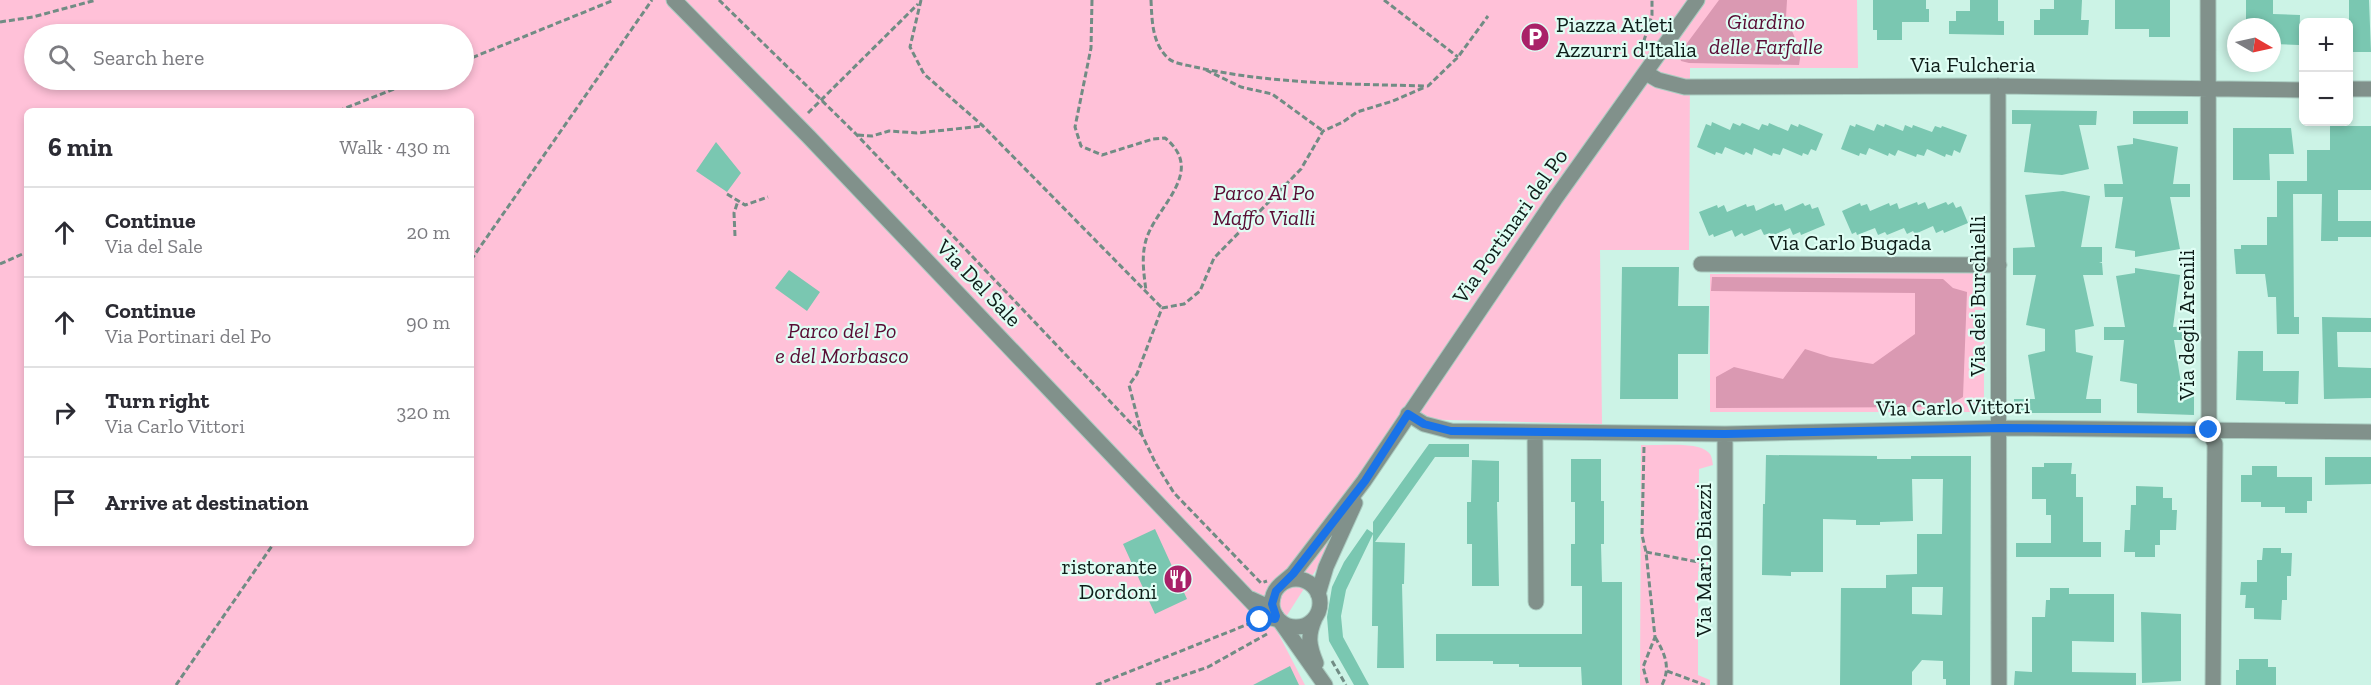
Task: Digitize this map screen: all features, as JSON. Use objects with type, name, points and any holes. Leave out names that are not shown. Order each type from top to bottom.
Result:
[{"type":"street","name":"Via Del Sale","points":[[674,0],[1251,598]]},
{"type":"street","name":"Via Portinari del Po","points":[[1274,588],[1293,574],[1365,481],[1555,199],[1697,0]]},
{"type":"street","name":"Via degli Arenili","points":[[2208,0],[2209,430],[2215,444],[2213,685]]},
{"type":"street","name":"Via Fulcheria","points":[[1646,73],[1658,80],[1684,87],[1998,86],[2299,90]]},
{"type":"street","name":"Via dei Burchielli","points":[[1998,86],[1999,685]]},
{"type":"street","points":[[2353,89],[2371,89]]},
{"type":"street","name":"Via Carlo Bugada","points":[[1701,264],[1999,265]]},
{"type":"street","name":"Via Carlo Vittori","points":[[1408,414],[1424,424],[1451,431],[1535,433],[1725,434],[2000,428],[2371,432]]},
{"type":"street","points":[[1535,433],[1536,602]]},
{"type":"street","name":"Via Mario Biazzi","points":[[1725,434],[1725,685]]},
{"type":"street","name":"Via Portinari del Po","points":[[1318,594],[1326,567],[1365,481]]},
{"type":"street","points":[[1274,588],[1294,579],[1308,583],[1318,594],[1320,607],[1309,632],[1309,646],[1325,685]]},
{"type":"street","points":[[1251,598],[1262,604],[1271,605],[1274,588]]},
{"type":"street","points":[[1274,588],[1275,618],[1325,685]]},
{"type":"street","points":[[1251,598],[1287,625],[1302,626],[1315,618]]},
{"type":"path","points":[[0,22],[33,17],[96,0]]},
{"type":"path","points":[[474,57],[614,0]]},
{"type":"path","points":[[474,256],[652,0]]},
{"type":"path","points":[[719,0],[856,134],[1142,435]]},
{"type":"path","points":[[1092,0],[1091,48],[1075,127],[1082,146],[1102,155],[1153,139],[1165,138],[1177,147],[1182,166],[1176,188],[1146,239],[1142,265],[1146,292]]},
{"type":"path","points":[[1151,0],[1152,29],[1161,50],[1171,61],[1239,76],[1356,84],[1428,86]]},
{"type":"path","points":[[1384,0],[1458,57]]},
{"type":"path","points":[[1646,73],[1639,56],[1652,15],[1652,0]]},
{"type":"path","points":[[821,102],[837,83],[920,1]]},
{"type":"path","points":[[920,1],[910,47],[924,74],[984,126],[1162,308]]},
{"type":"path","points":[[1162,308],[1184,304],[1200,291],[1214,258],[1301,169],[1323,131],[1343,122],[1357,112],[1393,101],[1428,86],[1458,57],[1488,16]]},
{"type":"path","points":[[1202,68],[1241,87],[1272,94],[1323,131]]},
{"type":"path","points":[[346,108],[392,90]]},
{"type":"path","points":[[856,134],[872,136],[889,131],[917,133],[984,126]]},
{"type":"path","points":[[727,194],[746,205],[768,197]]},
{"type":"path","points":[[735,236],[734,213],[738,201]]},
{"type":"path","points":[[0,264],[24,253]]},
{"type":"path","points":[[1162,308],[1137,374],[1129,385],[1142,435],[1174,493],[1261,583],[1274,588]]},
{"type":"path","points":[[1644,434],[1642,535],[1646,552],[1655,637],[1663,650],[1667,671],[1662,685]]},
{"type":"path","points":[[176,685],[272,546]]},
{"type":"path","points":[[1646,552],[1710,564],[1725,564]]},
{"type":"path","points":[[1096,685],[1275,618]]},
{"type":"path","points":[[1156,685],[1208,667],[1271,632],[1275,618]]},
{"type":"path","points":[[1648,685],[1643,667],[1655,637]]},
{"type":"path","points":[[1667,671],[1705,685]]},
{"type":"green space","name":"Parco del Po e del Morbasco","points":[[0,0],[1857,0],[1858,68],[1690,68],[1689,250],[1600,250],[1602,424],[1412,419],[1277,631],[1305,685],[0,685]]},
{"type":"green space","name":"Giardino delle Farfalle","points":[[1719,0],[1787,0],[1786,17],[1801,52],[1799,65],[1681,61],[1679,54]]},
{"type":"green space","points":[[1983,273],[1984,310],[1975,310],[1975,324],[1984,324],[1984,412],[1710,412],[1710,274]]},
{"type":"green space","points":[[1712,277],[1943,279],[1953,288],[1967,292],[1963,397],[1946,407],[1716,408],[1716,377],[1734,367],[1783,379],[1805,349],[1830,357],[1873,364],[1915,334],[1915,293],[1711,291]]},
{"type":"green space","points":[[1641,445],[1695,446],[1708,452],[1712,458],[1713,465],[1699,469],[1698,553],[1710,558],[1710,571],[1698,571],[1698,675],[1710,680],[1710,685],[1640,685]]},
{"type":"building","points":[[1873,0],[1926,0],[1929,22],[1902,22],[1902,40],[1877,40],[1877,30],[1873,30]]},
{"type":"building","points":[[1970,0],[1998,0],[1998,21],[2004,21],[2004,35],[1949,34],[1949,21],[1956,21],[1956,11],[1970,11]]},
{"type":"building","points":[[2054,0],[2082,0],[2081,20],[2089,20],[2088,35],[2034,35],[2034,20],[2040,20],[2040,9],[2054,9]]},
{"type":"building","points":[[2115,0],[2170,0],[2170,37],[2149,37],[2149,29],[2115,29]]},
{"type":"building","points":[[2246,0],[2273,0],[2273,14],[2300,15],[2299,45],[2281,44],[2281,18],[2246,18]]},
{"type":"building","points":[[2349,0],[2369,0],[2371,52],[2353,52],[2353,18],[2349,18]]},
{"type":"building","points":[[2012,110],[2097,111],[2096,125],[2079,125],[2089,169],[2062,175],[2024,172],[2031,124],[2012,124]]},
{"type":"building","points":[[2133,111],[2188,111],[2188,124],[2133,124]]},
{"type":"building","points":[[1712,122],[1730,130],[1733,123],[1740,126],[1742,123],[1759,130],[1762,124],[1768,126],[1769,123],[1788,131],[1791,124],[1798,127],[1799,124],[1823,134],[1816,151],[1811,149],[1808,155],[1803,153],[1802,156],[1783,148],[1780,155],[1773,153],[1772,156],[1754,148],[1752,155],[1746,152],[1744,155],[1725,147],[1722,154],[1716,152],[1715,155],[1697,147],[1706,124],[1711,126]]},
{"type":"building","points":[[1856,124],[1874,131],[1877,124],[1884,127],[1885,124],[1903,131],[1905,125],[1912,128],[1913,125],[1932,132],[1935,126],[1941,128],[1942,126],[1967,135],[1960,153],[1954,150],[1952,156],[1946,154],[1945,157],[1927,149],[1924,156],[1917,154],[1916,157],[1898,150],[1895,156],[1889,153],[1888,156],[1869,148],[1866,155],[1860,153],[1859,156],[1841,149],[1850,125],[1855,127]]},
{"type":"building","points":[[2330,126],[2371,126],[2371,190],[2338,190],[2338,221],[2371,221],[2371,237],[2338,237],[2338,241],[2321,241],[2322,194],[2293,194],[2294,317],[2299,317],[2299,334],[2277,334],[2276,297],[2268,297],[2265,274],[2236,274],[2234,249],[2241,249],[2241,245],[2267,245],[2267,217],[2277,217],[2277,181],[2307,181],[2307,150],[2330,150]]},
{"type":"building","points":[[2233,128],[2291,128],[2294,154],[2269,154],[2270,180],[2233,180]]},
{"type":"building","points":[[2133,138],[2178,147],[2173,184],[2190,184],[2190,197],[2170,197],[2180,249],[2135,257],[2135,251],[2115,248],[2123,197],[2105,197],[2104,184],[2123,184],[2117,146],[2133,144]]},
{"type":"building","points":[[716,142],[741,173],[727,192],[696,171]]},
{"type":"building","points":[[2063,191],[2090,196],[2081,247],[2102,247],[2102,262],[2099,262],[2102,263],[2103,275],[2083,275],[2094,326],[2075,330],[2076,352],[2093,356],[2086,399],[2101,399],[2101,413],[2014,413],[2014,399],[2035,399],[2028,355],[2045,351],[2045,329],[2026,325],[2036,275],[2013,275],[2013,248],[2035,247],[2025,195]]},
{"type":"building","points":[[1917,202],[1918,205],[1925,202],[1928,209],[1946,202],[1948,205],[1953,202],[1956,208],[1961,206],[1968,223],[1944,233],[1943,230],[1936,233],[1933,226],[1915,234],[1913,231],[1907,234],[1904,228],[1887,235],[1885,232],[1878,235],[1875,228],[1857,235],[1856,232],[1852,234],[1842,211],[1860,203],[1861,206],[1867,204],[1870,211],[1889,203],[1890,206],[1897,203],[1899,209]]},
{"type":"building","points":[[1774,203],[1775,206],[1782,204],[1785,211],[1803,203],[1805,206],[1810,204],[1812,209],[1818,207],[1825,225],[1801,235],[1800,232],[1793,235],[1790,228],[1771,236],[1770,233],[1764,235],[1761,229],[1744,236],[1742,233],[1735,237],[1732,230],[1714,237],[1713,234],[1709,236],[1699,212],[1717,205],[1718,208],[1724,205],[1727,212],[1746,204],[1747,207],[1754,205],[1756,211]]},
{"type":"building","points":[[1622,267],[1679,267],[1678,306],[1709,306],[1708,354],[1678,354],[1678,399],[1620,399]]},
{"type":"building","points":[[2135,268],[2180,275],[2173,327],[2193,326],[2193,340],[2174,340],[2183,395],[2194,395],[2194,415],[2137,413],[2137,384],[2120,381],[2124,340],[2104,340],[2104,327],[2125,327],[2116,276],[2135,273]]},
{"type":"building","points":[[789,270],[820,292],[807,311],[775,288]]},
{"type":"building","points":[[2322,317],[2371,318],[2371,332],[2337,332],[2338,367],[2371,368],[2371,398],[2324,399]]},
{"type":"building","points":[[2238,351],[2263,351],[2263,371],[2299,371],[2298,404],[2236,400]]},
{"type":"building","points":[[1429,444],[1469,444],[1469,457],[1435,457],[1375,542],[1405,543],[1404,584],[1402,584],[1404,668],[1377,668],[1378,626],[1372,626],[1373,534],[1346,590],[1341,616],[1343,637],[1369,685],[1354,685],[1329,641],[1327,617],[1332,587],[1344,562],[1367,529],[1373,533],[1373,522]]},
{"type":"building","points":[[1766,455],[1877,456],[1877,459],[1911,459],[1911,456],[1971,456],[1970,685],[1946,685],[1946,679],[1943,679],[1943,661],[1922,660],[1912,672],[1912,685],[1840,685],[1841,588],[1886,588],[1886,575],[1917,574],[1917,534],[1942,534],[1943,479],[1912,479],[1913,521],[1856,525],[1856,520],[1823,519],[1823,572],[1791,572],[1791,576],[1762,575],[1763,504],[1765,504]],"holes":[[[1912,587],[1943,587],[1942,615],[1912,614]]]},
{"type":"building","points":[[2325,457],[2371,457],[2371,484],[2325,485]]},
{"type":"building","points":[[1571,459],[1601,459],[1601,501],[1604,501],[1604,544],[1601,544],[1602,582],[1622,582],[1622,685],[1582,685],[1581,667],[1519,667],[1519,664],[1493,664],[1493,661],[1436,661],[1436,634],[1582,634],[1582,586],[1571,586],[1571,544],[1575,544],[1575,502],[1571,502]]},
{"type":"building","points":[[1472,460],[1499,461],[1499,502],[1497,502],[1499,586],[1472,586],[1472,544],[1467,544],[1467,502],[1471,502]]},
{"type":"building","points":[[2044,463],[2072,463],[2071,474],[2076,474],[2076,497],[2083,497],[2083,542],[2101,542],[2101,557],[2016,557],[2016,543],[2051,543],[2051,515],[2046,515],[2046,499],[2032,499],[2032,467],[2044,467]]},
{"type":"building","points":[[2252,466],[2277,466],[2277,477],[2312,477],[2312,501],[2307,501],[2307,513],[2285,513],[2285,507],[2261,507],[2261,502],[2241,502],[2241,475],[2252,475]]},
{"type":"building","points":[[2136,486],[2163,487],[2163,498],[2172,498],[2172,510],[2177,510],[2176,530],[2160,530],[2160,545],[2155,545],[2155,557],[2135,557],[2135,552],[2124,552],[2125,530],[2130,530],[2131,505],[2136,505]]},
{"type":"building","points":[[1155,529],[1187,599],[1155,614],[1123,544]]},
{"type":"building","points":[[2263,548],[2281,548],[2281,553],[2292,553],[2291,576],[2287,576],[2287,600],[2282,600],[2281,620],[2254,619],[2254,608],[2245,608],[2246,595],[2240,595],[2241,582],[2257,582],[2257,560],[2262,560]]},
{"type":"building","points":[[2050,588],[2069,588],[2069,594],[2114,594],[2114,642],[2072,641],[2072,672],[2136,673],[2136,685],[2014,685],[2015,671],[2032,672],[2032,617],[2045,617],[2046,600],[2050,600]]},
{"type":"building","points":[[2141,612],[2181,614],[2181,681],[2142,683]]},
{"type":"building","points":[[2239,659],[2268,659],[2268,667],[2276,667],[2276,685],[2236,685]]},
{"type":"building","points":[[1290,666],[1299,685],[1253,685]]},
{"type":"place","name":"Piazza Atleti Azzurri d'Italia","points":[[1535,37]]},
{"type":"place","name":"ristorante Dordoni","points":[[1178,579]]},
{"type":"route","points":[[1260,620],[1266,617],[1275,619],[1272,604],[1276,591],[1293,574],[1365,481],[1408,414],[1424,424],[1451,431],[1535,433],[1725,434],[2000,428],[2209,430]]},
{"type":"park label","name":"Parco Al Po Maffo Vialli","points":[[1264,204]]}]
